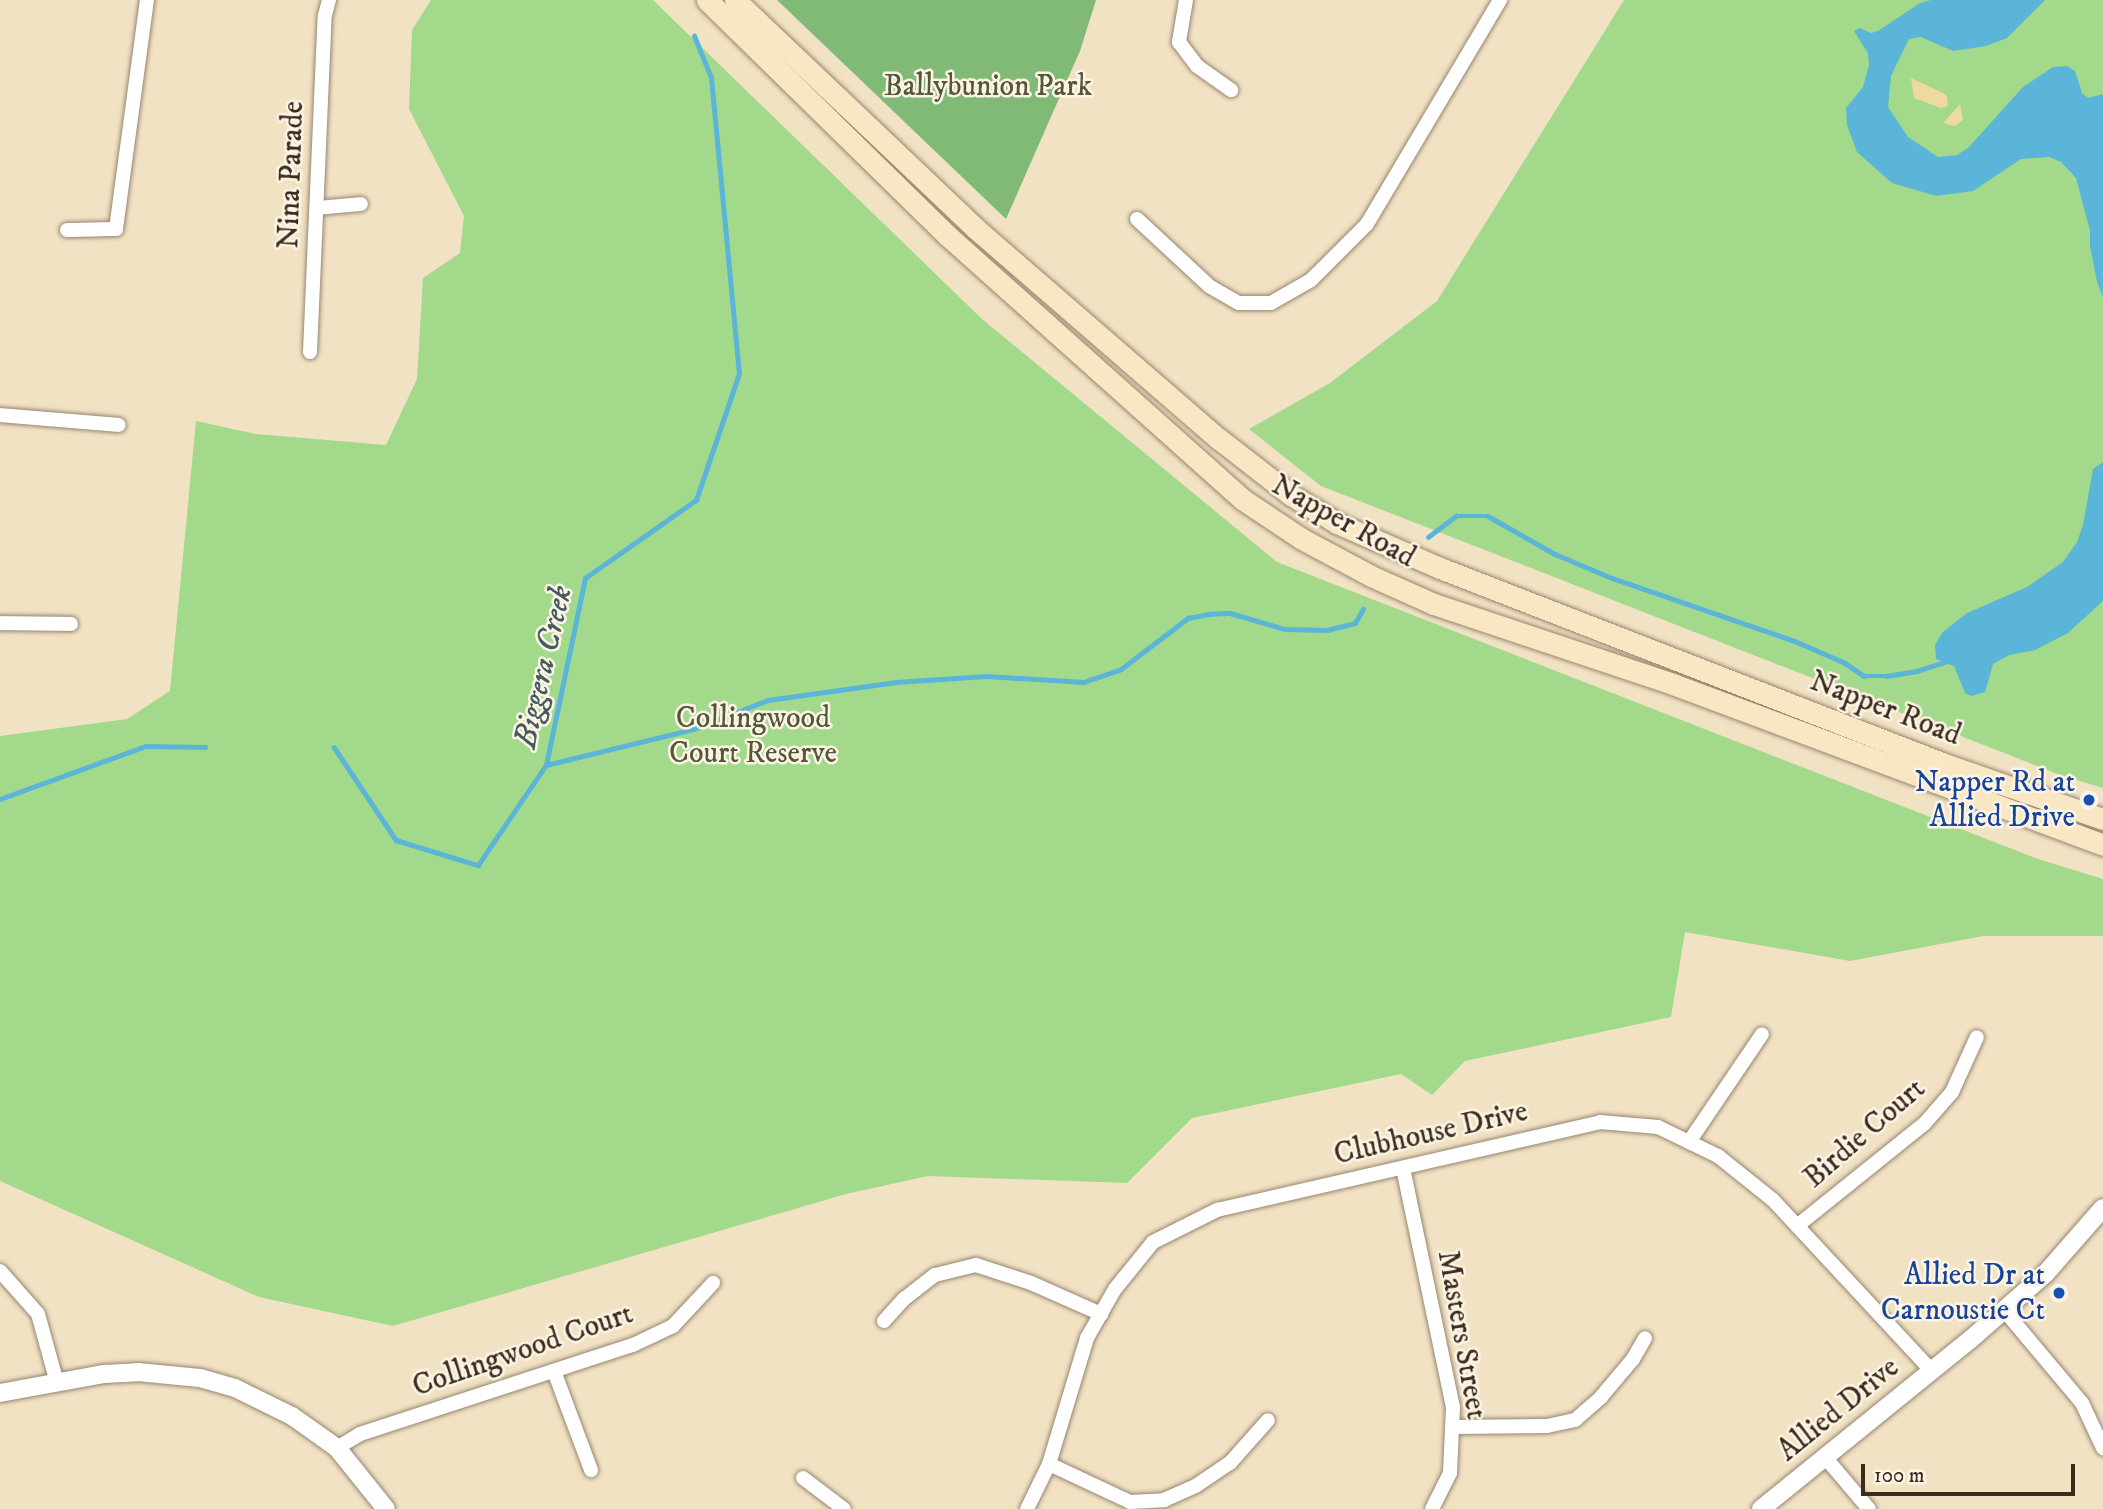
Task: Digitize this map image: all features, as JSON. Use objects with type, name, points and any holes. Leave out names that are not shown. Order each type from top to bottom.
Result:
[{"type":"main road","name":"Napper Road","points":[[706,0],[948,236],[1208,470],[1242,499],[1302,540],[1408,593],[1685,689],[2103,845]]},
{"type":"main road","name":"Napper Road","points":[[735,0],[995,246],[1219,439],[1291,495],[1336,523],[1440,568],[1942,763],[2103,819]]},
{"type":"street","points":[[67,230],[116,229],[146,0]]},
{"type":"street","name":"Nina Parade","points":[[310,352],[325,15],[329,0]]},
{"type":"street","points":[[1186,0],[1179,42],[1197,65],[1231,90]]},
{"type":"street","points":[[1137,219],[1209,286],[1239,303],[1271,303],[1311,280],[1367,224],[1499,0]]},
{"type":"street","points":[[317,208],[361,204]]},
{"type":"street","points":[[0,415],[120,425]]},
{"type":"street","points":[[0,623],[71,624]]},
{"type":"street","points":[[1689,1142],[1762,1034]]},
{"type":"street","name":"Birdie Court","points":[[1797,1226],[1925,1123],[1952,1092],[1977,1037]]},
{"type":"street","name":"Clubhouse Drive","points":[[1027,1509],[1049,1464],[1087,1338],[1115,1289],[1153,1242],[1217,1210],[1600,1122],[1658,1127],[1718,1156],[1773,1200],[1931,1371]]},
{"type":"street","name":"Masters Street","points":[[1404,1168],[1454,1408],[1450,1473],[1432,1509]]},
{"type":"street","name":"Allied Drive","points":[[1761,1509],[2004,1310],[2046,1273],[2103,1208]]},
{"type":"street","points":[[884,1321],[904,1299],[935,1275],[976,1265],[1031,1283],[1101,1314]]},
{"type":"street","points":[[0,1272],[38,1314],[57,1383]]},
{"type":"street","name":"Collingwood Court","points":[[337,1448],[360,1434],[633,1345],[673,1326],[713,1283]]},
{"type":"street","points":[[2004,1310],[2082,1403],[2103,1448]]},
{"type":"street","points":[[1453,1427],[1547,1426],[1575,1420],[1601,1397],[1633,1359],[1645,1338]]},
{"type":"street","points":[[554,1371],[591,1470]]},
{"type":"street","points":[[0,1393],[138,1372],[200,1378],[266,1401],[337,1448],[386,1509]]},
{"type":"street","points":[[1049,1464],[1129,1502],[1164,1500],[1197,1485],[1230,1463],[1268,1420]]},
{"type":"street","points":[[1825,1457],[1869,1509]]},
{"type":"street","points":[[803,1478],[844,1509]]},
{"type":"green space","name":"Collingwood Court Reserve","points":[[431,0],[653,0],[982,319],[1277,562],[2035,858],[2103,879],[2103,936],[1983,936],[1850,961],[1685,932],[1671,1017],[1465,1061],[1432,1095],[1401,1074],[1192,1118],[1127,1183],[928,1176],[846,1194],[393,1326],[259,1297],[0,1181],[0,736],[127,719],[170,691],[196,421],[256,434],[386,445],[417,379],[423,278],[460,253],[464,216],[409,109],[412,30]]},
{"type":"green space","name":"Ballybunion Park","points":[[777,0],[1096,0],[1080,51],[1006,219]]},
{"type":"green space","points":[[1624,0],[2103,0],[2103,788],[2063,776],[1321,486],[1249,429],[1330,383],[1437,301]]},
{"type":"sand","points":[[1911,78],[1947,96],[1948,106],[1941,108],[1914,98]]},
{"type":"sand","points":[[1960,104],[1963,120],[1955,126],[1943,123]]},
{"type":"water","points":[[1931,0],[2045,0],[2007,38],[1986,46],[1953,51],[1921,37],[1909,39],[1891,76],[1888,107],[1908,137],[1938,157],[1957,155],[1968,148],[2023,87],[2053,67],[2067,66],[2075,71],[2082,93],[2088,98],[2103,94],[2103,297],[2097,282],[2090,231],[2076,178],[2061,162],[2049,157],[2021,159],[1973,191],[1936,196],[1892,183],[1857,152],[1847,125],[1846,108],[1863,87],[1869,65],[1868,53],[1854,31],[1860,28],[1871,33],[1878,31],[1920,3]]},
{"type":"water","points":[[2103,462],[2103,601],[2068,633],[2035,650],[2009,655],[1993,664],[1985,692],[1971,696],[1965,693],[1954,666],[1936,659],[1935,645],[1942,633],[1967,613],[2027,587],[2063,562],[2077,542],[2083,525],[2093,469]]},
{"type":"waterway","name":"Biggera Creek","points":[[334,747],[396,840],[478,865],[546,765],[585,578],[696,500],[739,374],[711,78],[694,36]]},
{"type":"waterway","points":[[1428,537],[1456,516],[1488,516],[1555,554],[1612,578],[1795,641],[1845,663],[1864,676],[1917,671],[1947,661]]},
{"type":"waterway","points":[[546,765],[694,729],[768,700],[896,682],[986,676],[1084,682],[1121,669],[1188,618],[1208,614],[1230,613],[1285,629],[1327,630],[1355,623],[1363,609]]},
{"type":"waterway","name":"Biggera Creek","points":[[0,799],[146,746],[205,747]]},
{"type":"place","name":"Napper Rd at Allied Drive","points":[[2089,800]]},
{"type":"place","name":"Allied Dr at Carnoustie Ct","points":[[2059,1293]]}]
